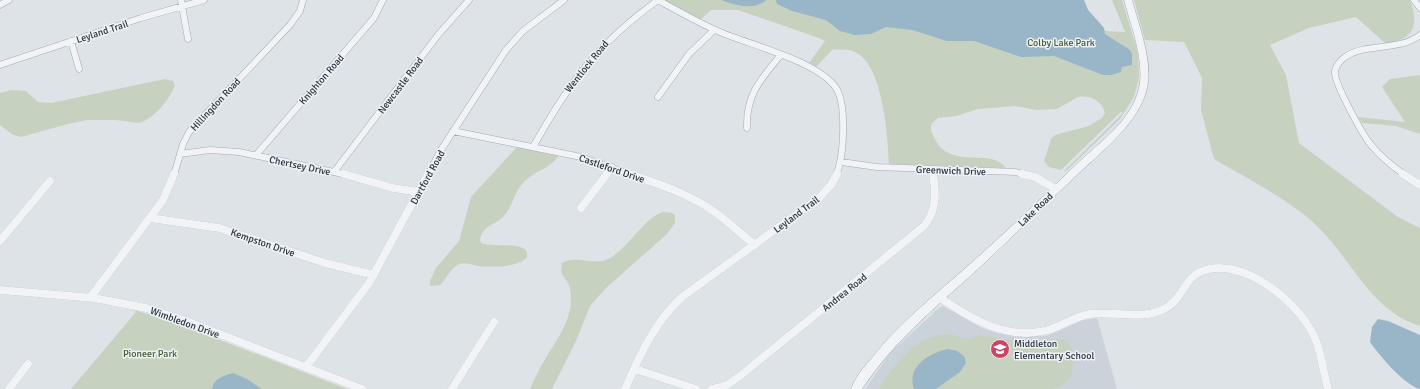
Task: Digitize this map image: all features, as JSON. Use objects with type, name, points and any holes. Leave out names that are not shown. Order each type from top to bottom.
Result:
[{"type":"street","points":[[0,6],[9,0]]},
{"type":"street","name":"Leyland Trail","points":[[0,65],[182,3],[204,0]]},
{"type":"street","name":"Hillingdon Road","points":[[90,298],[167,193],[183,141],[190,130],[290,25],[300,11],[303,0]]},
{"type":"street","name":"Knighton Road","points":[[256,156],[374,18],[383,0]]},
{"type":"street","name":"Newcastle Road","points":[[334,172],[440,32],[469,0]]},
{"type":"street","points":[[552,0],[562,2]]},
{"type":"street","name":"Leyland Trail","points":[[625,389],[654,329],[669,309],[822,195],[835,179],[842,162],[841,102],[837,89],[829,78],[816,70],[714,30],[658,0]]},
{"type":"street","name":"Wentlock Road","points":[[533,147],[561,97],[591,57],[620,28],[658,0]]},
{"type":"street","name":"Lake Road","points":[[856,389],[870,367],[887,346],[1124,124],[1139,101],[1144,82],[1144,57],[1128,0]]},
{"type":"street","points":[[1414,0],[1420,8]]},
{"type":"street","name":"Dartford Road","points":[[306,367],[353,306],[374,275],[453,131],[515,39],[562,2]]},
{"type":"street","points":[[182,3],[188,40]]},
{"type":"street","points":[[658,97],[691,51],[714,30]]},
{"type":"street","points":[[1419,38],[1404,44],[1358,52],[1346,56],[1337,64],[1335,74],[1337,85],[1370,144],[1388,162],[1420,185]]},
{"type":"street","points":[[71,41],[79,69]]},
{"type":"street","points":[[747,128],[747,108],[752,92],[780,56]]},
{"type":"street","name":"Castleford Drive","points":[[453,131],[581,157],[612,167],[678,192],[698,202],[722,217],[754,245]]},
{"type":"street","name":"Chertsey Drive","points":[[180,154],[216,150],[256,156],[334,172],[390,187],[419,192]]},
{"type":"street","name":"Greenwich Drive","points":[[842,162],[870,166],[1020,173],[1037,178],[1056,189]]},
{"type":"street","points":[[581,208],[612,167]]},
{"type":"street","name":"Andrea Road","points":[[712,389],[727,384],[740,376],[924,226],[932,214],[936,202],[932,169]]},
{"type":"street","points":[[0,241],[50,181]]},
{"type":"street","name":"Kempston Drive","points":[[150,218],[219,228],[325,263],[374,275]]},
{"type":"street","points":[[939,297],[963,314],[982,324],[1016,332],[1039,332],[1049,330],[1082,315],[1140,315],[1161,311],[1177,301],[1194,276],[1199,273],[1214,269],[1235,270],[1247,274],[1268,286],[1305,320],[1316,341],[1328,389]]},
{"type":"street","name":"Wimbledon Drive","points":[[0,290],[90,298],[154,310],[362,389]]},
{"type":"street","points":[[452,389],[494,322]]},
{"type":"street","points":[[9,389],[28,364]]},
{"type":"street","points":[[635,369],[696,389]]},
{"type":"shaded area","name":"Middleton Elementary School","points":[[943,306],[982,328],[997,333],[1018,337],[1046,336],[1084,320],[1097,318],[1117,389],[865,389],[891,352]]},
{"type":"green space","name":"Colby Lake Park","points":[[664,0],[1084,0],[1088,10],[1105,31],[1125,32],[1112,0],[1122,0],[1138,53],[1139,77],[1134,97],[1120,119],[1066,171],[1064,171],[1123,113],[1121,112],[1061,170],[1049,167],[1044,161],[1051,139],[1055,135],[1089,126],[1102,118],[1105,113],[1101,105],[1091,98],[1078,97],[1057,109],[1036,110],[1015,106],[978,109],[956,116],[938,118],[932,123],[931,130],[934,137],[941,147],[949,153],[959,156],[991,159],[999,162],[1006,168],[889,164],[885,121],[878,87],[873,73],[866,61],[857,53],[833,49],[816,67],[809,63],[825,41],[819,38],[738,10],[711,10],[700,20]]},
{"type":"green space","points":[[1134,0],[1410,0],[1414,18],[1412,30],[1403,39],[1387,45],[1356,17],[1309,28],[1270,45],[1286,75],[1299,143],[1398,217],[1420,228],[1420,326],[1389,310],[1376,298],[1333,243],[1311,220],[1285,201],[1214,159],[1201,110],[1202,78],[1184,42],[1145,40]]},
{"type":"green space","points":[[1420,75],[1420,134],[1396,126],[1362,123],[1358,117],[1405,122],[1382,87],[1390,79]]},
{"type":"green space","points":[[165,79],[173,81],[175,85],[173,90],[156,113],[145,121],[139,123],[116,120],[87,120],[21,137],[13,135],[0,125],[0,93],[11,90],[26,91],[38,102],[51,103]]},
{"type":"green space","points":[[517,147],[558,156],[551,164],[532,175],[524,182],[503,217],[483,232],[480,240],[481,243],[486,244],[519,247],[527,252],[527,257],[523,261],[504,266],[478,266],[461,263],[451,271],[440,285],[430,286],[430,281],[436,268],[459,241],[471,197]]},
{"type":"green space","points":[[663,212],[672,213],[675,215],[675,223],[667,234],[606,288],[590,306],[576,341],[552,389],[530,389],[542,364],[562,331],[569,314],[571,295],[569,285],[561,272],[562,263],[573,260],[599,261],[610,258],[624,247],[643,226],[656,215]]},
{"type":"green space","name":"Pioneer Park","points":[[134,310],[176,323],[347,389],[71,389],[136,312]]},
{"type":"green space","name":"Middleton Elementary School","points":[[951,334],[965,339],[971,339],[979,335],[1021,342],[1063,339],[1070,346],[1074,358],[1073,369],[1066,383],[1053,389],[879,389],[892,369],[918,344],[939,335]]},
{"type":"water","points":[[721,0],[766,0],[756,5],[744,6]]},
{"type":"water","points":[[776,0],[1084,0],[1088,10],[1104,28],[1105,34],[1130,50],[1132,54],[1132,65],[1122,67],[1121,72],[1111,75],[1103,75],[1054,56],[1021,57],[974,41],[947,41],[912,30],[886,27],[871,34],[855,35],[840,31],[826,20],[792,11],[777,4]]},
{"type":"water","points":[[1378,319],[1388,321],[1420,335],[1420,389],[1407,382],[1400,376],[1386,362],[1370,342],[1372,327]]},
{"type":"water","points":[[948,349],[957,351],[964,356],[966,363],[960,372],[936,389],[914,389],[912,381],[913,374],[921,362],[934,354]]},
{"type":"water","points":[[233,373],[247,379],[262,389],[212,389],[215,382],[222,376]]},
{"type":"place","name":"Middleton Elementary School","points":[[1000,349]]}]
